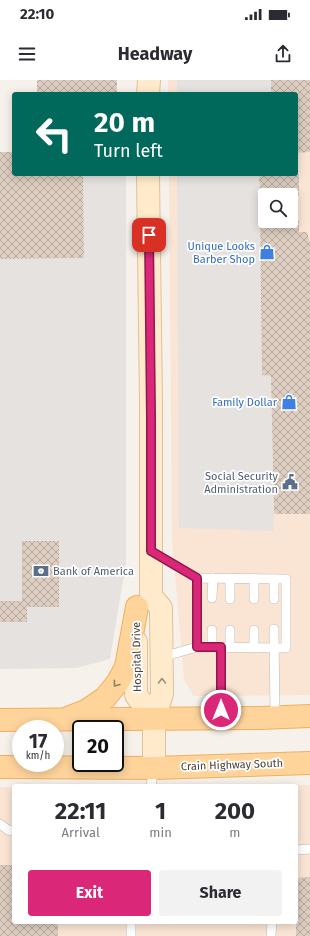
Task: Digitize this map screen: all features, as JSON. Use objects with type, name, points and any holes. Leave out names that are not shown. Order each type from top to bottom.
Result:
[{"type":"main road","points":[[65,719],[86,711],[105,698],[118,682],[126,667],[144,602]]},
{"type":"main road","points":[[0,720],[310,716]]},
{"type":"main road","name":"Crain Highway South","points":[[0,767],[152,777],[310,763]]},
{"type":"street","points":[[148,92],[149,80]]},
{"type":"street","name":"Hospital Drive","points":[[148,176],[151,551],[144,602],[136,695],[154,719]]},
{"type":"street","points":[[144,602],[161,608],[162,694],[154,719],[152,777]]},
{"type":"lane","points":[[151,551],[197,578],[286,579],[286,648],[197,647],[162,657]]},
{"type":"lane","points":[[197,578],[197,647]]},
{"type":"lane","points":[[212,598],[213,578]]},
{"type":"lane","points":[[230,578],[230,599]]},
{"type":"lane","points":[[254,578],[254,599]]},
{"type":"lane","points":[[274,579],[274,599]]},
{"type":"lane","points":[[267,717],[274,648],[274,629]]},
{"type":"lane","points":[[212,630],[212,647]]},
{"type":"lane","points":[[221,718],[226,647],[230,630]]},
{"type":"lane","points":[[254,630],[254,647]]},
{"type":"lane","points":[[0,824],[8,830],[12,831]]},
{"type":"lane","points":[[298,850],[310,849]]},
{"type":"lane","points":[[131,924],[131,936]]},
{"type":"lane","points":[[270,936],[272,924]]},
{"type":"shaded area","points":[[168,80],[310,80],[310,695],[194,696],[184,680],[172,539],[169,176],[298,176],[298,92],[168,92]]},
{"type":"shaded area","points":[[177,80],[271,80],[271,92],[177,92]]},
{"type":"shaded area","points":[[83,176],[126,176],[126,563],[110,659],[76,668],[0,669],[0,259],[84,258]]},
{"type":"shaded area","points":[[177,176],[259,176],[258,228],[260,228],[262,375],[271,376],[274,531],[179,528]]},
{"type":"shaded area","points":[[298,785],[310,785],[310,936],[0,936],[0,787],[12,787],[12,924],[298,924]]},
{"type":"building","points":[[37,80],[117,80],[117,92],[37,92]]},
{"type":"building","points":[[271,80],[310,80],[310,152],[298,153],[298,92],[271,92]]},
{"type":"building","points":[[0,152],[12,152],[12,176],[83,176],[84,258],[0,259]]},
{"type":"building","points":[[299,174],[299,195],[298,188],[260,188],[259,176],[298,176]]},
{"type":"building","points":[[299,221],[299,232],[307,232],[310,243],[310,514],[274,514],[271,376],[262,375],[260,228],[298,228]]},
{"type":"building","name":"Bank of America","points":[[22,541],[59,541],[59,607],[27,607],[27,622],[0,622],[0,601],[22,601]]},
{"type":"building","points":[[0,865],[12,865],[12,924],[58,924],[58,936],[0,936]]},
{"type":"building","points":[[310,877],[310,936],[296,936],[296,924],[298,924],[298,878]]},
{"type":"place","name":"Unique Looks Barber Shop","points":[[267,252]]},
{"type":"place","name":"Family Dollar","points":[[289,402]]},
{"type":"place","name":"Social Security Administration","points":[[290,482]]},
{"type":"place","name":"Bank of America","points":[[41,571]]},
{"type":"route","points":[[149,235],[151,551],[197,578],[197,647],[221,647],[221,710]]}]
